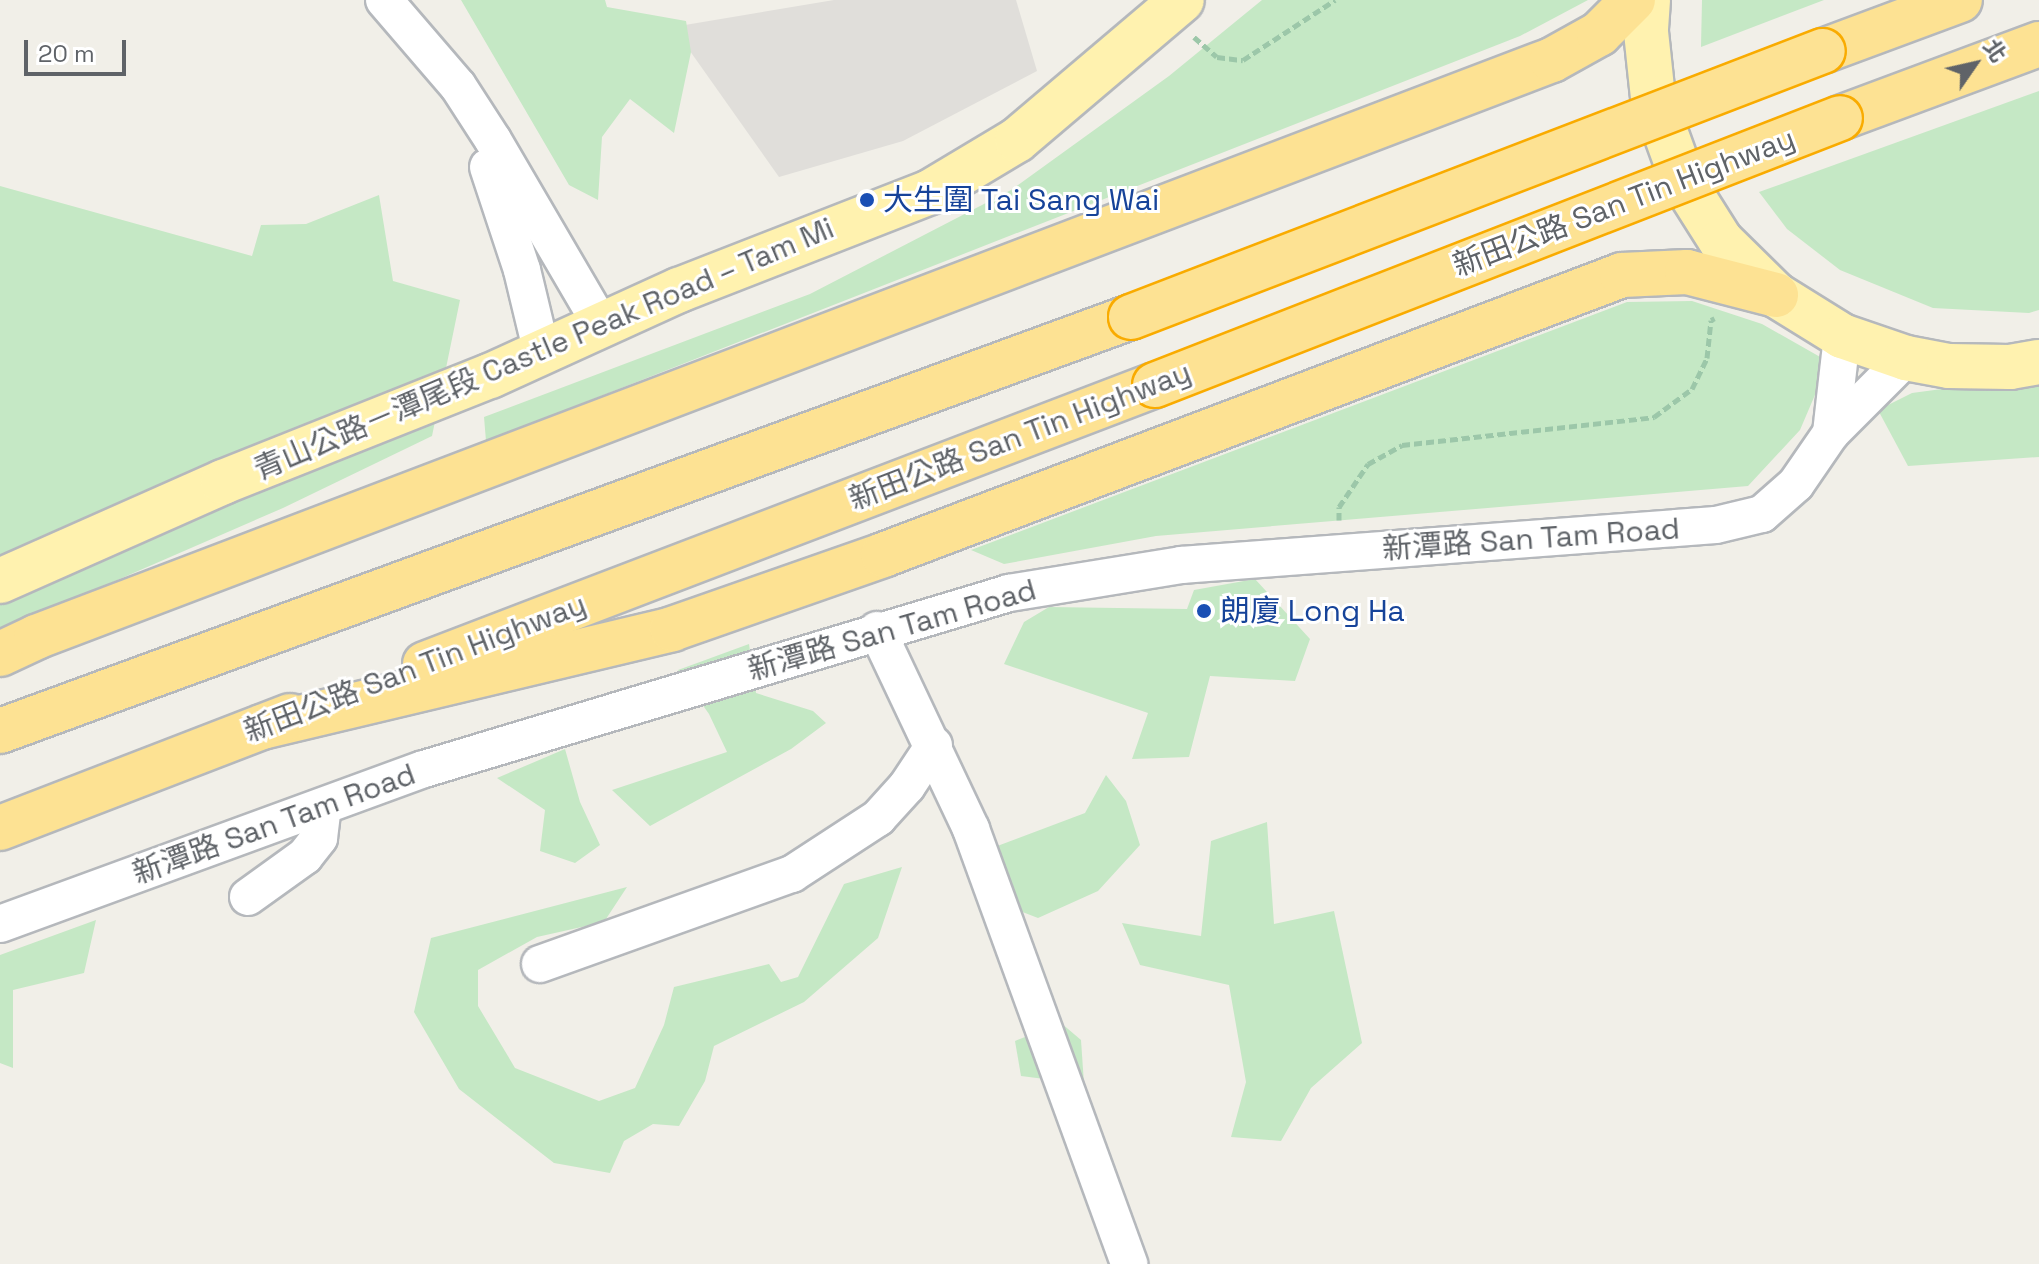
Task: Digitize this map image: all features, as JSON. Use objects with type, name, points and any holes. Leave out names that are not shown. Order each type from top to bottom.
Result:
[{"type":"highway","points":[[0,654],[50,632],[1552,60],[1599,34],[1633,0]]},
{"type":"highway","points":[[0,731],[1131,317],[1960,0]]},
{"type":"highway","name":"新田公路 San Tin Highway","points":[[0,828],[2039,44]]},
{"type":"highway","points":[[262,727],[672,629],[883,555],[1622,275],[1687,272],[1776,295]]},
{"type":"main road","name":"青山公路－潭尾段 Castle Peak Road – Tam Mi","points":[[0,581],[223,482],[542,353],[765,255],[930,192],[1017,140],[1182,0]]},
{"type":"main road","points":[[1648,0],[1646,32],[1653,98],[1683,181],[1721,241],[1776,295],[1842,336],[1906,358],[1949,366],[2010,367],[2039,362]]},
{"type":"street","points":[[404,14],[493,140],[601,325]]},
{"type":"street","points":[[404,14],[492,176],[522,270],[542,353]]},
{"type":"street","name":"新潭路 San Tam Road","points":[[1831,433],[1842,336]]},
{"type":"street","name":"新潭路 San Tam Road","points":[[0,924],[424,769],[877,630],[1025,590],[1181,565],[1716,525],[1762,514],[1796,484],[1831,433],[1906,358]]},
{"type":"street","points":[[877,630],[934,745],[971,829],[1134,1261]]},
{"type":"street","points":[[540,964],[792,874],[878,818],[907,786],[934,745]]},
{"type":"street","points":[[248,897],[305,856],[319,838],[323,806]]},
{"type":"path","points":[[1181,45],[1193,36],[1217,57],[1243,60],[1335,0]]},
{"type":"path","points":[[1341,553],[1339,507],[1368,464],[1402,445],[1654,417],[1692,389],[1707,358],[1711,320]]},
{"type":"shaded area","points":[[834,0],[1016,0],[1037,71],[903,141],[779,177],[673,27]]},
{"type":"green space","points":[[461,0],[605,0],[607,7],[686,21],[691,52],[674,133],[630,99],[602,137],[598,200],[569,185]]},
{"type":"green space","points":[[1262,0],[1588,0],[1520,36],[486,441],[484,417],[810,294],[1011,190],[1169,76]]},
{"type":"green space","points":[[1702,0],[1824,0],[1701,47]]},
{"type":"green space","points":[[2039,91],[2039,310],[2029,313],[1933,308],[1840,270],[1787,229],[1759,192]]},
{"type":"green space","points":[[0,186],[252,256],[261,225],[306,224],[379,195],[393,281],[460,300],[432,436],[283,508],[0,631]]},
{"type":"green space","points":[[1692,301],[1762,324],[1829,362],[1800,430],[1748,486],[1156,536],[1004,564],[971,550],[1627,302]]},
{"type":"green space","points":[[2039,376],[2039,457],[1908,466],[1878,410],[1912,393]]},
{"type":"green space","points":[[1255,579],[1310,639],[1295,681],[1210,676],[1189,757],[1132,759],[1148,713],[1004,664],[1024,622],[1049,607],[1187,609],[1194,590]]},
{"type":"green space","points":[[749,644],[756,693],[813,711],[826,723],[791,749],[650,826],[612,790],[727,752],[709,714],[678,670]]},
{"type":"green space","points":[[565,749],[580,802],[600,845],[575,863],[540,851],[545,810],[497,778]]},
{"type":"green space","points":[[1106,775],[1126,801],[1140,845],[1098,891],[1038,918],[974,893],[992,848],[1085,813]]},
{"type":"green space","points":[[1267,822],[1274,924],[1334,911],[1362,1043],[1311,1088],[1281,1141],[1231,1137],[1246,1082],[1229,985],[1140,965],[1122,923],[1201,936],[1211,841]]},
{"type":"green space","points":[[902,867],[878,938],[804,1002],[714,1046],[705,1081],[679,1126],[653,1124],[624,1141],[610,1173],[554,1163],[459,1089],[414,1012],[431,938],[627,887],[604,922],[537,937],[478,970],[478,1006],[515,1068],[599,1101],[635,1088],[664,1025],[674,987],[769,964],[781,982],[798,977],[844,884]]},
{"type":"green space","points":[[96,920],[84,973],[13,990],[13,1068],[0,1063],[0,955]]},
{"type":"green space","points":[[1061,1023],[1081,1040],[1084,1084],[1021,1076],[1015,1041]]},
{"type":"place","name":"大生圍 Tai Sang Wai","points":[[867,200]]},
{"type":"place","name":"朗廈 Long Ha","points":[[1204,611]]}]
